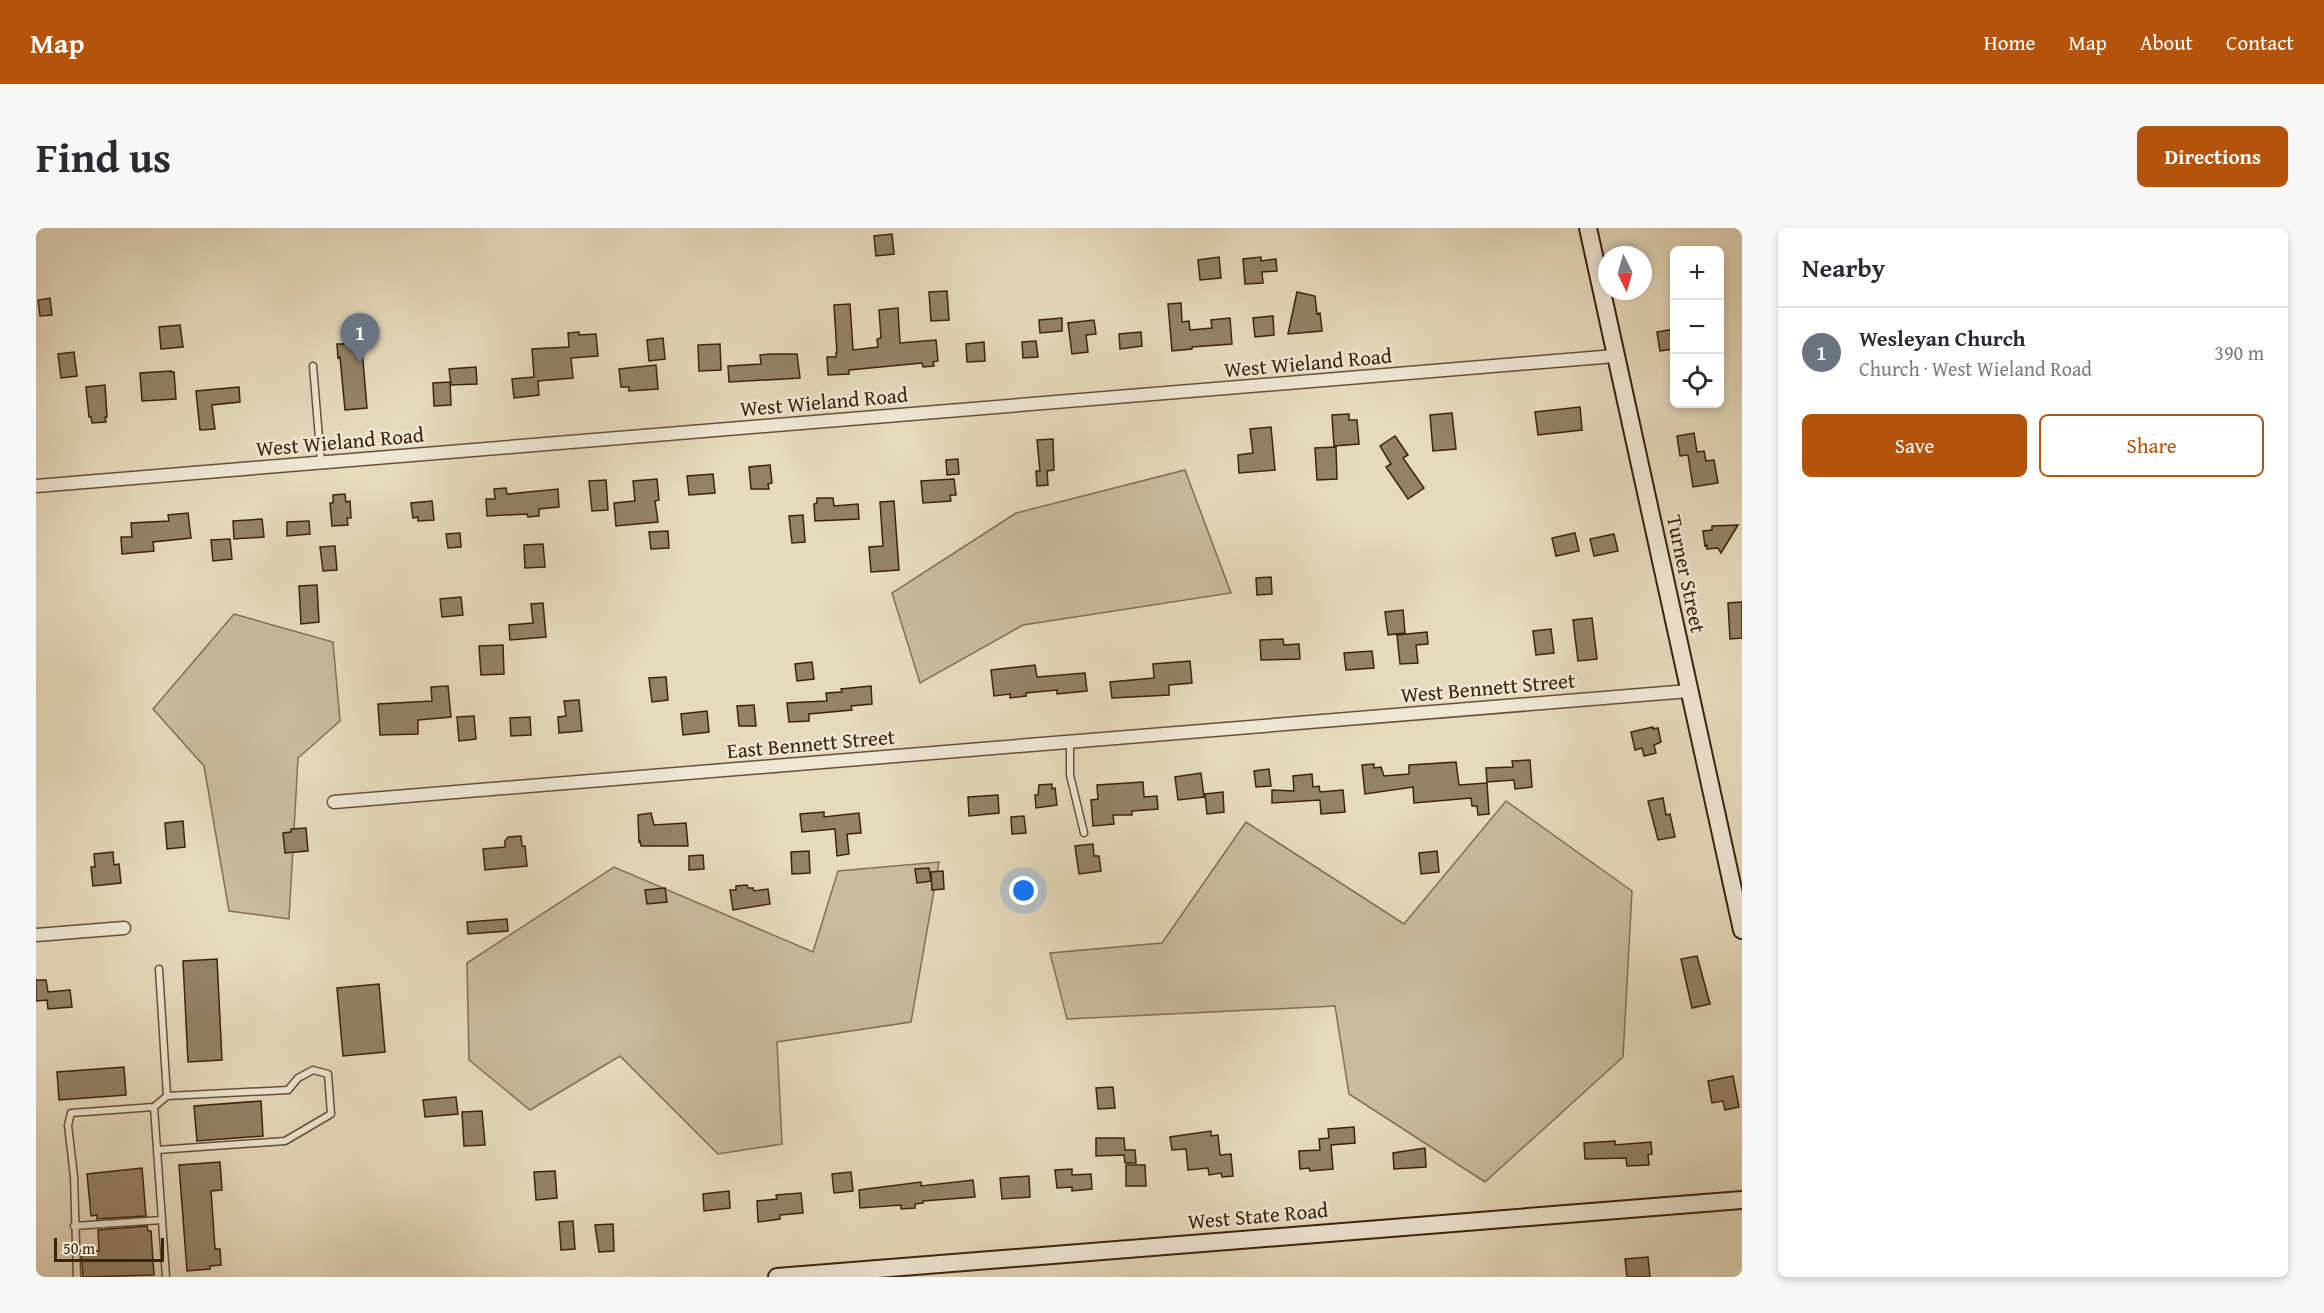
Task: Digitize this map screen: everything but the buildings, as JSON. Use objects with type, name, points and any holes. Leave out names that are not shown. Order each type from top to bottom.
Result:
[{"type":"street","name":"Turner Street","points":[[1588,228],[1742,930]]},
{"type":"street","name":"West Wieland Road","points":[[36,486],[1615,356]]},
{"type":"street","name":"West Bennett Street","points":[[1291,723],[1689,691]]},
{"type":"street","name":"East Bennett Street","points":[[334,802],[1291,723]]},
{"type":"street","points":[[36,935],[124,928]]},
{"type":"street","name":"West State Road","points":[[777,1277],[1742,1200]]},
{"type":"lane","points":[[313,366],[321,463]]},
{"type":"lane","points":[[1070,742],[1070,775],[1084,833]]},
{"type":"lane","points":[[159,969],[167,1096]]},
{"type":"lane","points":[[77,1277],[74,1177],[68,1125],[71,1113],[154,1107],[167,1096],[288,1090],[298,1078],[313,1070],[328,1074],[331,1114],[285,1141],[157,1150]]},
{"type":"lane","points":[[154,1107],[166,1277]]},
{"type":"lane","points":[[74,1226],[162,1220]]},
{"type":"shaded area","points":[[1185,470],[1231,593],[1023,625],[920,683],[892,593],[1016,513]]},
{"type":"shaded area","points":[[234,614],[333,642],[340,721],[298,758],[289,919],[229,911],[204,766],[153,709]]},
{"type":"shaded area","points":[[1506,801],[1632,891],[1623,1057],[1485,1182],[1349,1094],[1335,1006],[1067,1019],[1050,953],[1162,943],[1246,822],[1404,924]]},
{"type":"shaded area","points":[[939,862],[911,1022],[777,1042],[782,1144],[718,1154],[620,1056],[530,1110],[469,1060],[467,963],[614,867],[813,952],[838,871]]},
{"type":"place","name":"Wesleyan Church","points":[[360,363]]}]
